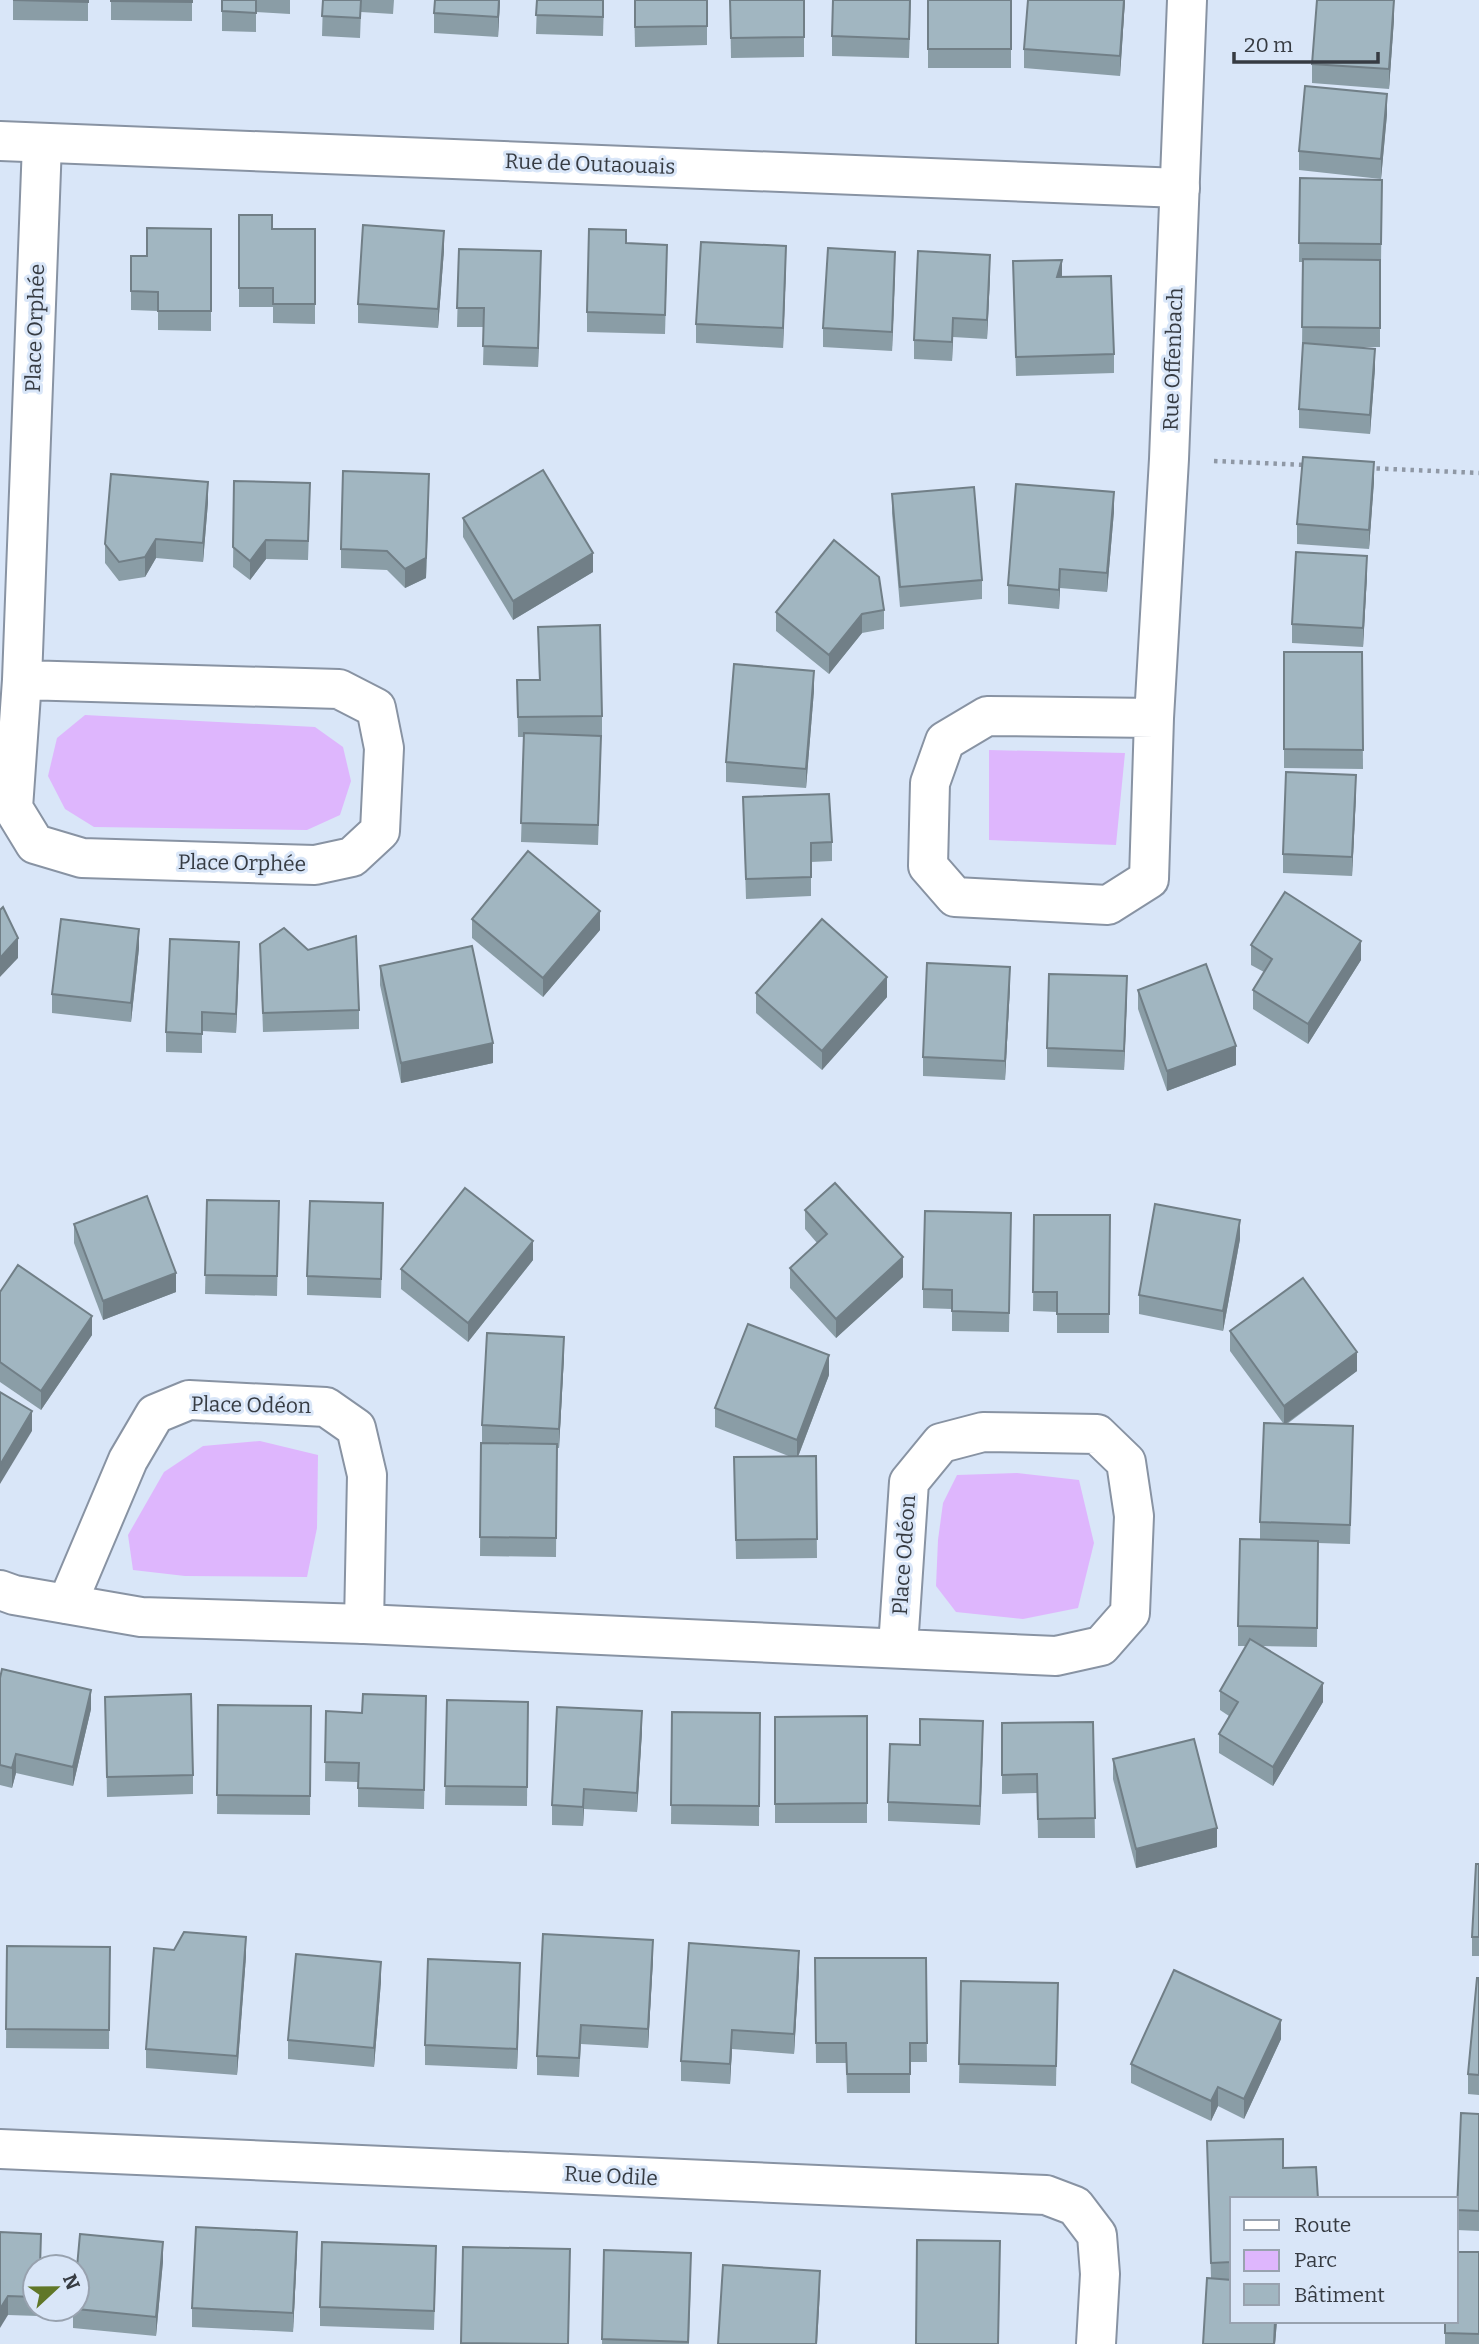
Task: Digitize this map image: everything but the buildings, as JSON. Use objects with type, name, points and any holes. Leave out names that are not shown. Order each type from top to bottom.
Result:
[{"type":"street","name":"Rue Offenbach","points":[[1154,718],[986,716],[945,741],[930,783],[928,866],[955,897],[1108,905],[1149,879],[1187,0]]},
{"type":"street","name":"Rue de Outaouais","points":[[0,141],[1180,187]]},
{"type":"street","name":"Place Orphée","points":[[22,680],[339,689],[376,708],[384,748],[380,831],[352,856],[315,865],[82,859],[34,844],[13,808],[22,680],[42,143]]},
{"type":"street","name":"Place Odéon","points":[[67,1604],[128,1460],[155,1414],[188,1399],[326,1406],[356,1428],[367,1475],[364,1624]]},
{"type":"street","name":"Place Odéon","points":[[0,1590],[14,1595],[141,1617],[364,1624],[1056,1656],[1101,1646],[1130,1613],[1134,1516],[1126,1462],[1097,1434],[983,1432],[940,1443],[909,1482],[898,1647]]},
{"type":"street","name":"Rue Odile","points":[[0,2149],[1046,2195],[1075,2206],[1097,2235],[1100,2274],[1096,2344]]},
{"type":"path","points":[[1203,460],[1314,466]]},
{"type":"path","points":[[1355,467],[1479,473]]},
{"type":"green space","points":[[85,715],[315,727],[343,747],[351,781],[340,815],[307,830],[94,827],[65,809],[48,776],[57,738]]},
{"type":"green space","points":[[989,750],[1125,753],[1116,845],[989,840]]},
{"type":"green space","points":[[260,1441],[318,1455],[317,1528],[307,1577],[185,1576],[133,1570],[128,1535],[164,1472],[203,1446]]},
{"type":"green space","points":[[1017,1473],[1079,1480],[1094,1543],[1078,1608],[1023,1619],[956,1612],[936,1586],[943,1503],[957,1475]]}]
